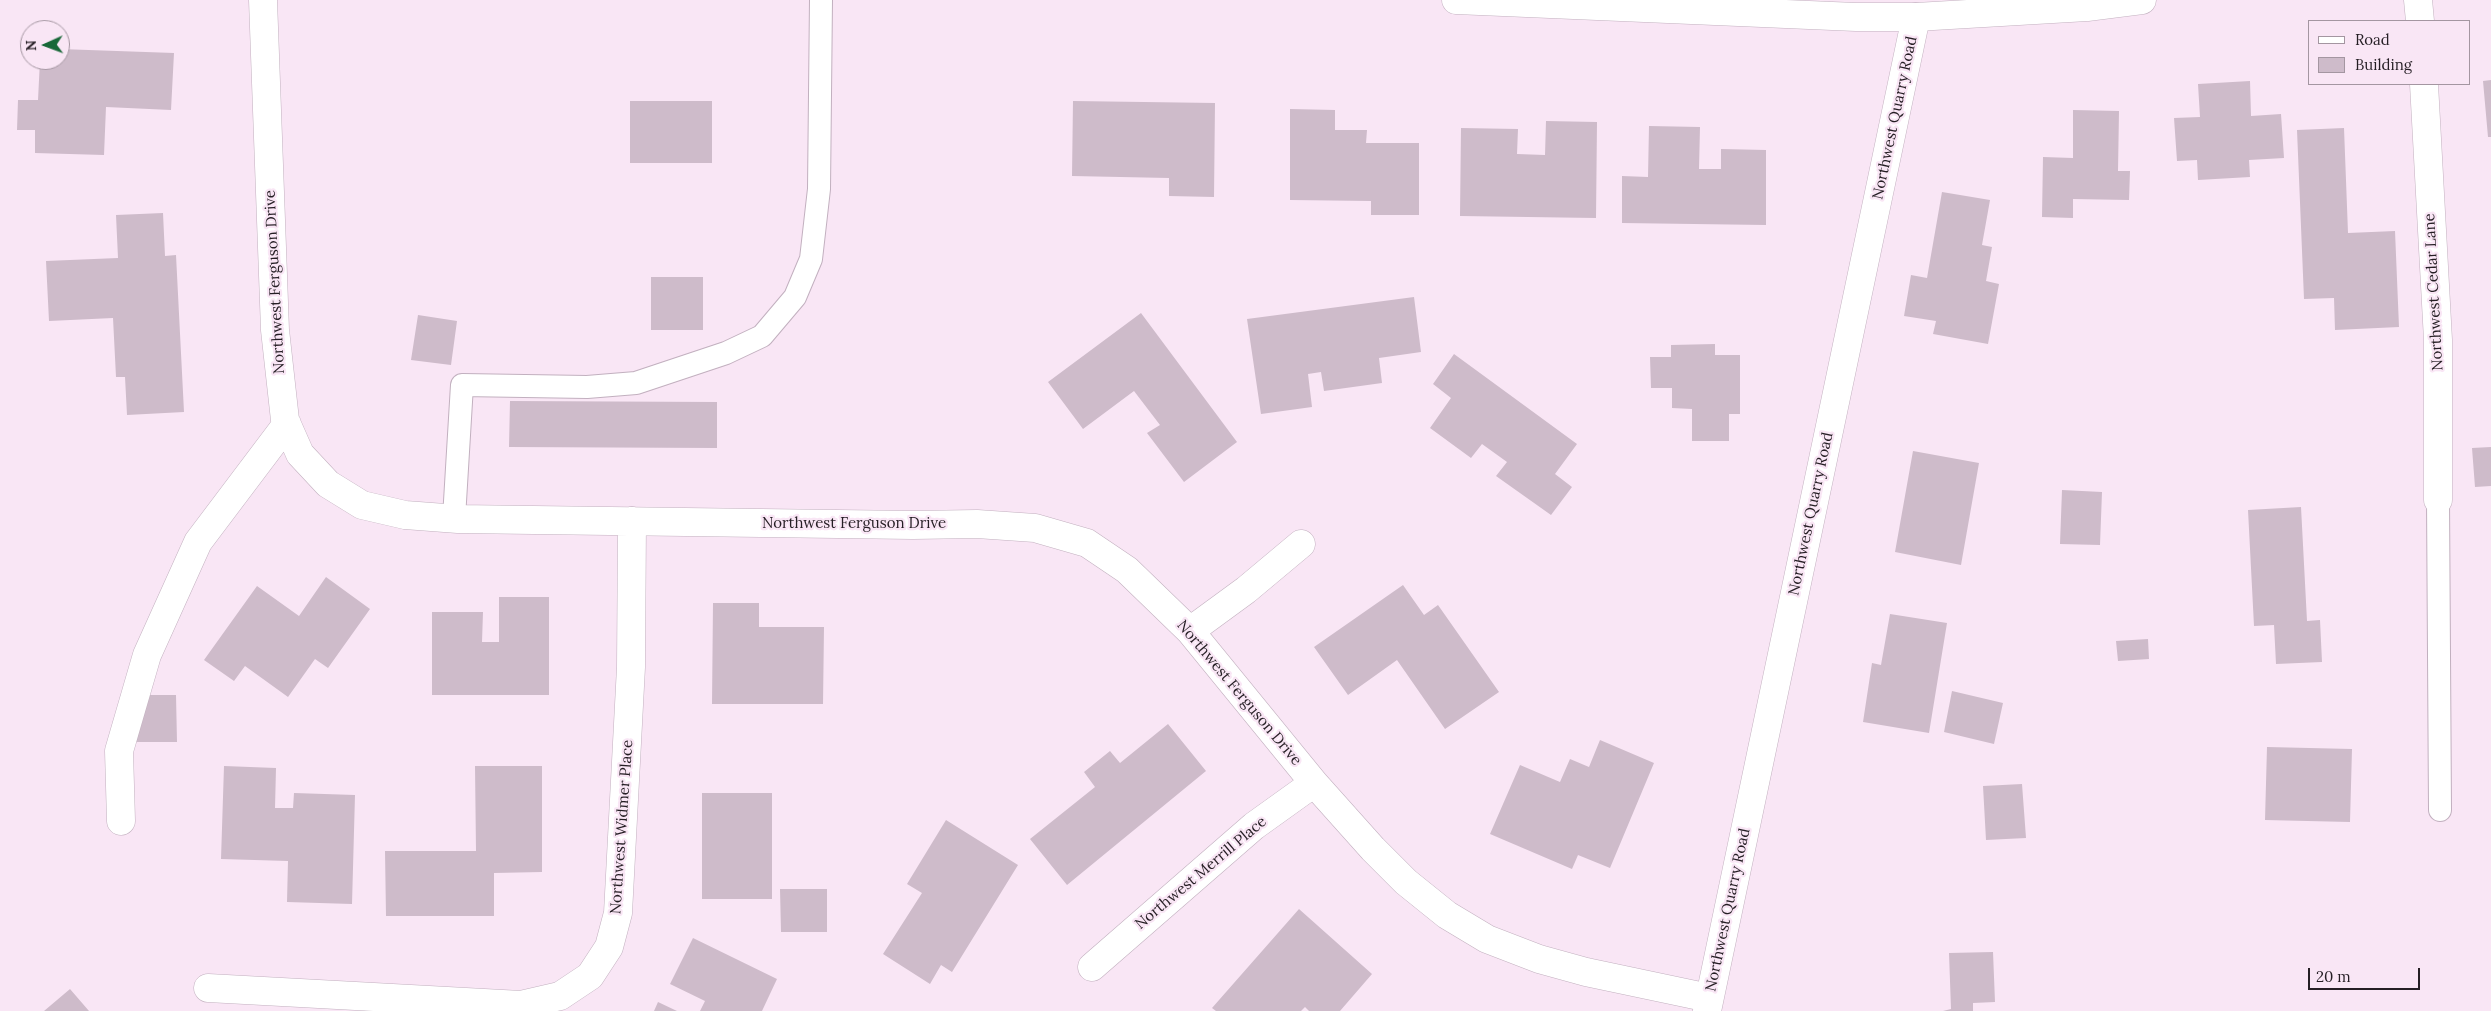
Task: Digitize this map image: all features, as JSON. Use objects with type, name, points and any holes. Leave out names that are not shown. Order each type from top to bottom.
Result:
[{"type":"street","name":"Northwest Ferguson Drive","points":[[263,0],[275,330],[287,424],[300,454],[328,484],[362,505],[405,515],[454,518],[632,521],[913,525],[977,524],[1035,528],[1087,543],[1127,570],[1190,631],[1314,783],[1406,882],[1447,916],[1487,939],[1539,959],[1708,1005]]},
{"type":"street","points":[[1456,0],[1856,17],[1916,17],[1946,8],[2087,6],[2142,0]]},
{"type":"street","points":[[2418,0],[2420,20]]},
{"type":"street","name":"Northwest Quarry Road","points":[[1708,1005],[1916,17]]},
{"type":"street","name":"Northwest Cedar Lane","points":[[2424,85],[2438,340],[2438,500]]},
{"type":"street","points":[[121,820],[119,751],[147,655],[198,542],[287,424]]},
{"type":"street","name":"Northwest Widmer Place","points":[[208,988],[521,1005],[560,996],[590,976],[610,947],[618,913],[631,667],[632,521]]},
{"type":"street","points":[[1190,631],[1246,590],[1301,544]]},
{"type":"street","name":"Northwest Merrill Place","points":[[1092,967],[1254,826],[1314,783]]},
{"type":"lane","points":[[454,518],[462,385],[587,387],[636,383],[726,352],[762,336],[795,298],[811,259],[819,189],[821,0]]},
{"type":"lane","points":[[2438,500],[2440,810]]},
{"type":"building","points":[[70,49],[174,53],[171,110],[106,107],[104,155],[35,153],[35,130],[17,130],[18,100],[38,100],[40,70],[70,70]]},
{"type":"building","points":[[2491,80],[2491,137],[2488,137],[2483,81]]},
{"type":"building","points":[[2250,81],[2251,116],[2281,114],[2284,158],[2249,160],[2250,177],[2198,180],[2197,160],[2177,161],[2174,118],[2200,117],[2198,84]]},
{"type":"building","points":[[630,101],[712,101],[712,163],[630,163]]},
{"type":"building","points":[[1073,101],[1215,103],[1214,197],[1169,196],[1169,178],[1072,176]]},
{"type":"building","points":[[1290,109],[1335,110],[1335,130],[1367,130],[1366,143],[1419,143],[1419,215],[1371,215],[1371,201],[1290,200]]},
{"type":"building","points":[[2073,110],[2119,111],[2118,171],[2130,171],[2129,200],[2073,199],[2073,218],[2042,217],[2043,157],[2073,158]]},
{"type":"building","points":[[1546,121],[1597,122],[1596,218],[1460,216],[1461,128],[1518,129],[1517,154],[1545,155]]},
{"type":"building","points":[[1649,126],[1700,127],[1699,169],[1721,169],[1721,149],[1766,150],[1766,225],[1622,223],[1622,176],[1648,177]]},
{"type":"building","points":[[2344,128],[2348,233],[2395,231],[2399,327],[2335,330],[2334,298],[2304,299],[2297,130]]},
{"type":"building","points":[[1942,192],[1990,200],[1982,245],[1992,247],[1986,281],[1999,284],[1988,344],[1933,334],[1936,321],[1904,316],[1911,275],[1927,278]]},
{"type":"building","points":[[163,213],[165,256],[176,255],[184,412],[127,415],[125,377],[116,377],[113,318],[49,321],[46,261],[118,258],[116,215]]},
{"type":"building","points":[[651,277],[703,277],[703,330],[651,330]]},
{"type":"building","points":[[1414,297],[1421,352],[1379,358],[1382,383],[1324,391],[1321,372],[1308,374],[1312,407],[1261,414],[1247,319]]},
{"type":"building","points":[[1141,313],[1237,442],[1184,482],[1147,433],[1160,425],[1134,391],[1083,429],[1048,382]]},
{"type":"building","points":[[418,315],[457,321],[451,365],[411,360]]},
{"type":"building","points":[[1715,344],[1715,355],[1740,355],[1740,414],[1729,414],[1729,441],[1692,441],[1692,409],[1672,408],[1672,388],[1651,388],[1650,357],[1671,357],[1671,345]]},
{"type":"building","points":[[1454,354],[1577,444],[1555,474],[1572,487],[1551,515],[1496,476],[1507,462],[1482,444],[1471,458],[1430,428],[1451,398],[1433,384]]},
{"type":"building","points":[[510,401],[717,402],[717,448],[509,447]]},
{"type":"building","points":[[2491,447],[2491,486],[2475,487],[2472,448]]},
{"type":"building","points":[[1913,451],[1979,463],[1961,565],[1895,552]]},
{"type":"building","points":[[2062,490],[2102,492],[2100,545],[2060,544]]},
{"type":"building","points":[[2301,507],[2307,621],[2320,620],[2322,662],[2276,664],[2274,625],[2254,626],[2248,510]]},
{"type":"building","points":[[326,577],[370,609],[328,668],[315,659],[288,697],[245,666],[234,681],[204,660],[257,586],[299,616]]},
{"type":"building","points":[[1403,585],[1424,615],[1438,605],[1499,692],[1445,729],[1397,660],[1348,695],[1314,647]]},
{"type":"building","points":[[499,597],[549,597],[549,695],[432,695],[432,612],[483,612],[482,642],[499,642]]},
{"type":"building","points":[[713,603],[759,603],[759,627],[824,627],[823,704],[712,704]]},
{"type":"building","points":[[1890,614],[1947,623],[1929,733],[1863,722],[1872,663],[1881,665]]},
{"type":"building","points":[[2148,639],[2149,659],[2118,661],[2116,641]]},
{"type":"building","points":[[1952,691],[2003,703],[1994,744],[1944,732]]},
{"type":"building","points":[[120,695],[176,695],[177,742],[120,742]]},
{"type":"building","points":[[1168,724],[1206,771],[1067,885],[1030,839],[1095,787],[1084,772],[1110,751],[1120,763]]},
{"type":"building","points":[[1600,740],[1654,763],[1610,868],[1578,855],[1572,869],[1490,834],[1520,765],[1560,782],[1570,759],[1589,767]]},
{"type":"building","points":[[2267,747],[2352,749],[2350,822],[2265,820]]},
{"type":"building","points":[[224,766],[276,768],[275,808],[293,808],[294,793],[355,795],[352,904],[287,902],[288,861],[221,859]]},
{"type":"building","points":[[475,766],[542,766],[542,872],[494,873],[494,916],[386,916],[385,851],[476,851]]},
{"type":"building","points":[[2022,784],[2026,838],[1986,840],[1983,786]]},
{"type":"building","points":[[702,793],[772,793],[772,899],[702,899]]},
{"type":"building","points":[[946,820],[1018,865],[952,972],[941,965],[930,984],[883,954],[922,893],[907,884]]},
{"type":"building","points":[[780,889],[827,889],[827,932],[781,932]]},
{"type":"building","points":[[1299,909],[1372,974],[1340,1011],[1309,1011],[1305,1007],[1301,1011],[1216,1011],[1212,1008]]},
{"type":"building","points":[[693,938],[777,979],[762,1011],[700,1011],[705,1001],[670,984]]},
{"type":"building","points":[[1993,952],[1995,1002],[1973,1003],[1973,1011],[1943,1011],[1951,1009],[1949,953]]},
{"type":"building","points":[[70,989],[89,1011],[44,1011]]},
{"type":"building","points":[[658,1002],[677,1011],[654,1011]]}]
